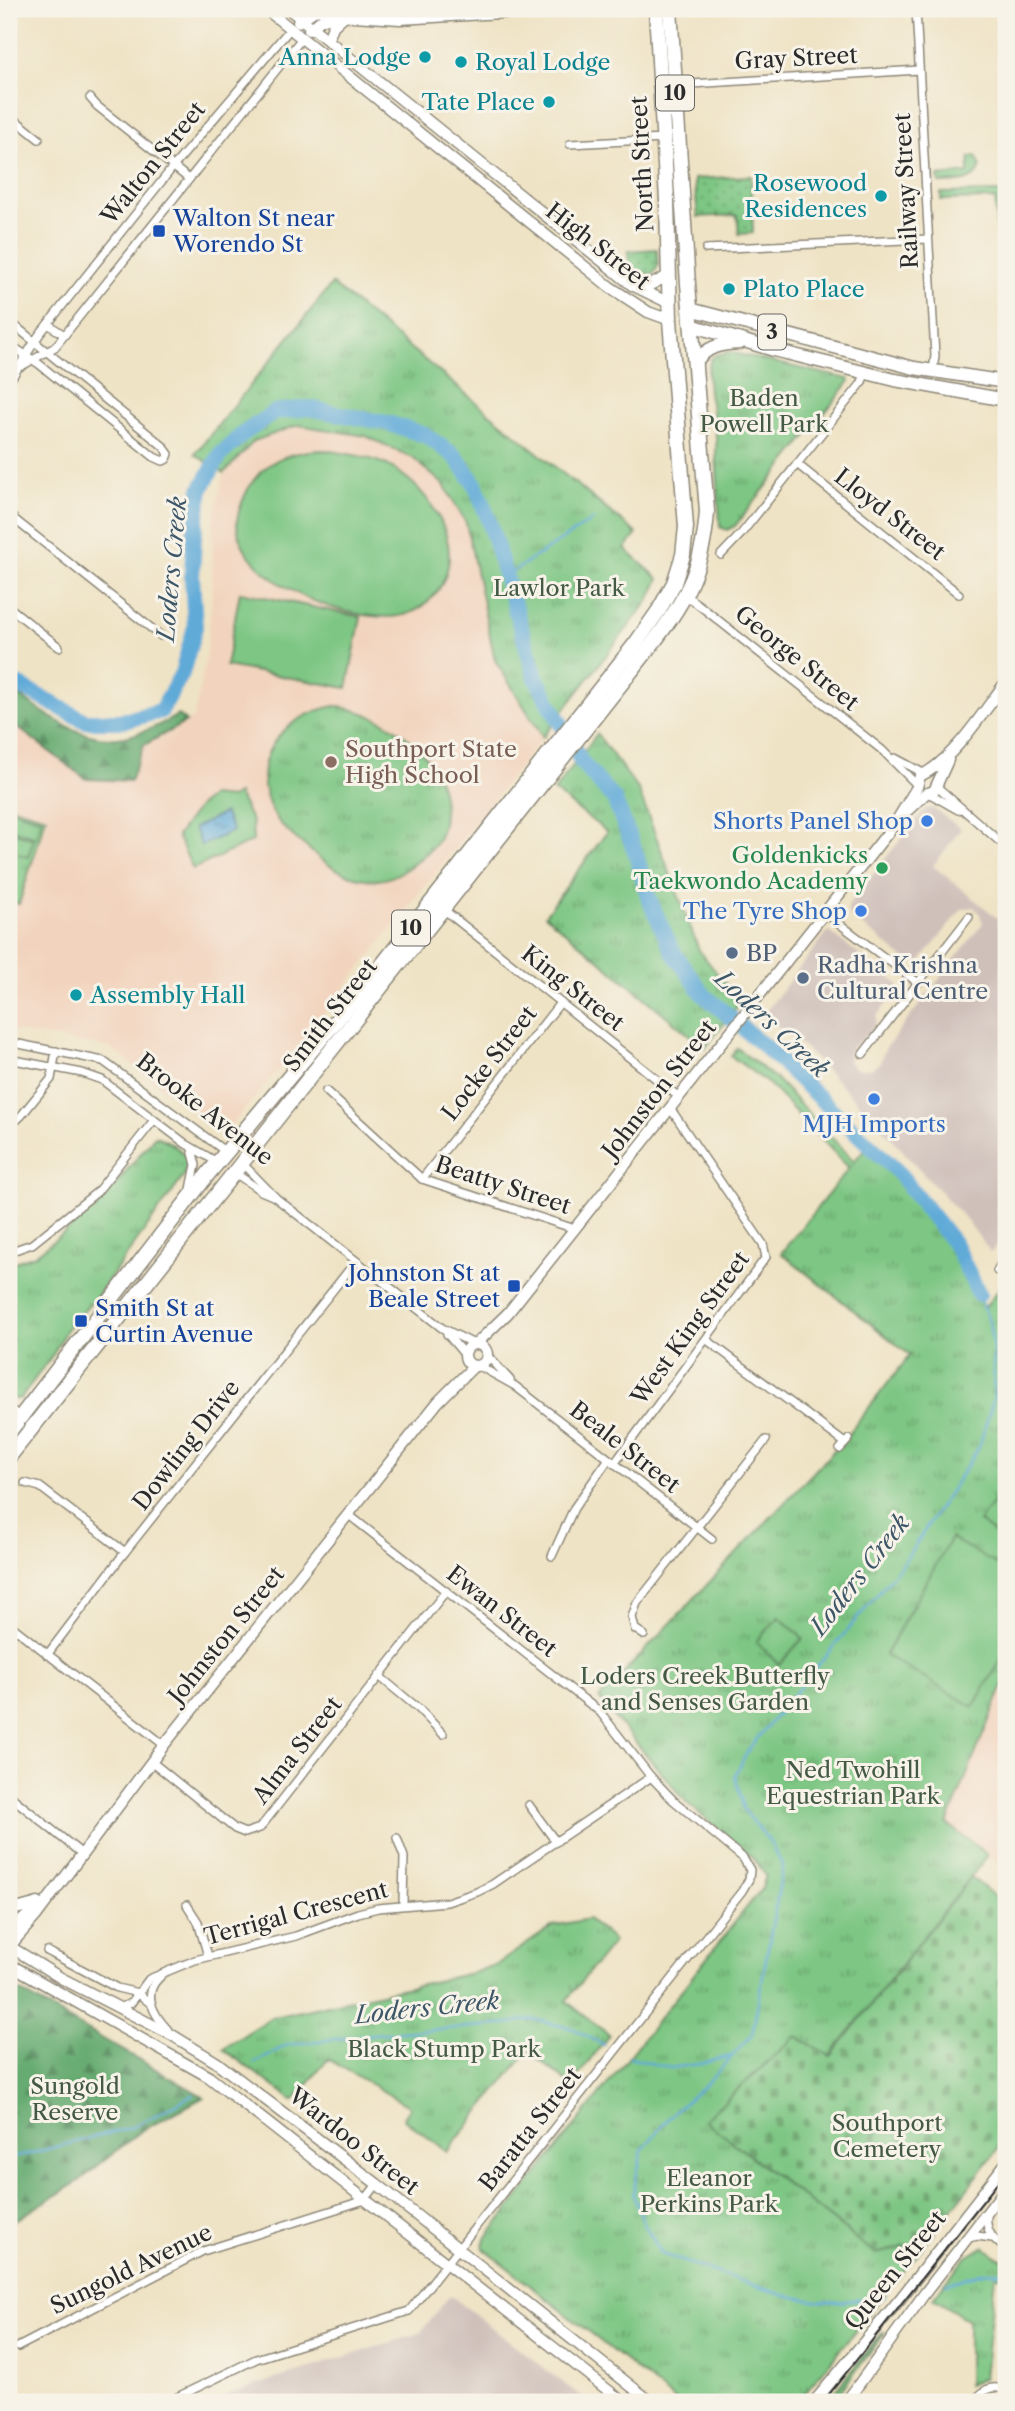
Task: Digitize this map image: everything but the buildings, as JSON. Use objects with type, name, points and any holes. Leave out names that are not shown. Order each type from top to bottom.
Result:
[{"type":"highway","name":"North Street","points":[[656,9],[664,139],[670,320],[686,527]]},
{"type":"highway","name":"North Street","points":[[670,9],[707,518]]},
{"type":"highway","name":"High Street","points":[[670,303],[690,309]]},
{"type":"highway","name":"High Street","points":[[670,320],[691,325]]},
{"type":"highway","name":"Smith Street","points":[[583,721],[664,628],[686,596],[699,562],[707,518]]},
{"type":"highway","name":"Smith Street","points":[[9,1457],[443,909],[583,721],[668,596],[679,568],[686,527]]},
{"type":"highway","name":"Smith Street","points":[[9,1432],[15,1412],[222,1157],[556,756]]},
{"type":"highway","name":"Brooke Avenue","points":[[222,1157],[238,1167]]},
{"type":"main road","name":"High Street","points":[[265,9],[610,287],[638,306],[670,320]]},
{"type":"main road","name":"High Street","points":[[289,9],[624,278],[647,294],[670,303]]},
{"type":"main road","points":[[290,29],[314,12],[326,9]]},
{"type":"main road","points":[[302,38],[327,17],[345,15],[400,19],[567,9]]},
{"type":"main road","points":[[328,40],[333,26],[345,15]]},
{"type":"main road","points":[[624,278],[650,285],[670,275]]},
{"type":"main road","name":"High Street","points":[[690,309],[933,372],[1006,382]]},
{"type":"main road","name":"High Street","points":[[691,325],[751,343],[923,386],[1006,400]]},
{"type":"main road","points":[[695,363],[702,354],[716,345],[751,343]]},
{"type":"main road","name":"Johnston Street","points":[[475,1344],[508,1313],[1006,682]]},
{"type":"main road","name":"Johnston Street","points":[[487,1354],[508,1313]]},
{"type":"main road","points":[[475,1344],[483,1346],[487,1354],[485,1362],[477,1366],[468,1364],[465,1357],[466,1349],[475,1344]]},
{"type":"main road","name":"Johnston Street","points":[[9,1947],[36,1916],[164,1745],[438,1402],[465,1357]]},
{"type":"main road","name":"Johnston Street","points":[[438,1402],[477,1366]]},
{"type":"main road","points":[[9,1911],[34,1905],[49,1896]]},
{"type":"main road","name":"Johnston Street","points":[[9,1932],[49,1896]]},
{"type":"main road","points":[[32,1961],[27,1938],[36,1916]]},
{"type":"main road","name":"Wardoo Street","points":[[9,1947],[172,2035],[216,2062],[377,2184],[651,2402]]},
{"type":"main road","name":"Wardoo Street","points":[[9,1964],[196,2068],[623,2402]]},
{"type":"main road","name":"Queen Street","points":[[814,2402],[900,2299],[1006,2163]]},
{"type":"main road","name":"Queen Street","points":[[849,2401],[885,2345],[1006,2188]]},
{"type":"street","name":"Railway Street","points":[[916,9],[935,356],[933,372]]},
{"type":"street","name":"Walton Street","points":[[30,358],[35,342],[48,324],[173,167],[290,29]]},
{"type":"street","name":"Walton Street","points":[[9,382],[30,358],[55,347],[302,38]]},
{"type":"street","name":"Gray Street","points":[[674,85],[919,70]]},
{"type":"street","points":[[90,98],[189,179]]},
{"type":"street","points":[[9,115],[39,139]]},
{"type":"street","points":[[570,144],[664,139]]},
{"type":"street","points":[[706,250],[928,239]]},
{"type":"street","points":[[9,321],[163,446],[169,454],[167,460],[154,457],[9,344]]},
{"type":"street","points":[[48,324],[64,335]]},
{"type":"street","points":[[721,555],[741,534],[861,384],[866,372]]},
{"type":"street","name":"Lloyd Street","points":[[797,464],[959,594]]},
{"type":"street","points":[[9,515],[161,636]]},
{"type":"street","name":"George Street","points":[[686,596],[1006,847]]},
{"type":"street","points":[[9,607],[59,647]]},
{"type":"street","name":"George Street","points":[[883,751],[927,784]]},
{"type":"street","name":"King Street","points":[[443,909],[679,1097]]},
{"type":"street","points":[[825,913],[917,982]]},
{"type":"street","points":[[863,1054],[969,917]]},
{"type":"street","name":"Locke Street","points":[[422,1179],[561,1003]]},
{"type":"street","name":"Brooke Avenue","points":[[9,1042],[95,1058],[107,1063],[222,1157]]},
{"type":"street","points":[[9,1127],[45,1086],[54,1069],[57,1051]]},
{"type":"street","name":"Brooke Avenue","points":[[9,1059],[82,1073],[102,1080],[192,1149],[222,1157]]},
{"type":"street","name":"Beatty Street","points":[[326,1091],[422,1179],[575,1229]]},
{"type":"street","name":"West King Street","points":[[552,1556],[574,1508],[707,1340],[766,1257],[763,1244],[670,1108]]},
{"type":"street","points":[[9,1252],[32,1244],[97,1192],[155,1120]]},
{"type":"street","points":[[187,1201],[196,1167],[192,1149]]},
{"type":"street","name":"Brooke Avenue","points":[[238,1167],[261,1191],[276,1198]]},
{"type":"street","name":"Brooke Avenue","points":[[238,1167],[276,1198]]},
{"type":"street","points":[[276,1198],[442,1328],[475,1344]]},
{"type":"street","points":[[997,1271],[1006,1255]]},
{"type":"street","name":"Dowling Drive","points":[[47,1655],[125,1552],[356,1261]]},
{"type":"street","points":[[442,1328],[465,1357]]},
{"type":"street","points":[[707,1340],[844,1444]]},
{"type":"street","name":"Beale Street","points":[[487,1354],[515,1386],[712,1539]]},
{"type":"street","name":"Beale Street","points":[[477,1366],[515,1386]]},
{"type":"street","points":[[644,1635],[635,1629],[632,1617],[637,1603],[766,1440]]},
{"type":"street","points":[[25,1483],[40,1486],[125,1552]]},
{"type":"street","name":"Ewan Street","points":[[349,1515],[600,1712],[651,1777]]},
{"type":"street","name":"Alma Street","points":[[152,1762],[235,1829],[245,1833],[260,1828],[446,1591]]},
{"type":"street","points":[[9,1624],[164,1745]]},
{"type":"street","points":[[379,1676],[419,1709],[443,1734]]},
{"type":"street","name":"Terrigal Crescent","points":[[120,2008],[131,2004],[148,1980],[208,1956],[296,1936],[358,1913],[403,1904],[447,1902],[477,1892],[651,1777]]},
{"type":"street","name":"Baratta Street","points":[[167,2402],[257,2359],[409,2311],[742,1891],[749,1879],[750,1870],[743,1858],[673,1800],[651,1777]]},
{"type":"street","points":[[9,1795],[82,1854]]},
{"type":"street","points":[[529,1805],[556,1842]]},
{"type":"street","points":[[397,1838],[404,1857],[403,1904]]},
{"type":"street","points":[[187,1905],[197,1919],[208,1956]]},
{"type":"street","points":[[47,1951],[117,1988],[138,1993],[151,2004],[172,2035]]},
{"type":"street","points":[[151,2004],[150,1991],[153,1984],[169,1970]]},
{"type":"street","points":[[365,2200],[377,2184]]},
{"type":"street","name":"Sungold Avenue","points":[[18,2347],[203,2251],[365,2200]]},
{"type":"street","points":[[988,2212],[986,2225],[992,2238],[1006,2249]]},
{"type":"street","points":[[967,2239],[975,2236],[992,2238]]},
{"type":"street","points":[[973,2402],[984,2389],[996,2386],[1006,2390]]},
{"type":"shaded area","name":"Southport State High School","points":[[298,425],[366,436],[413,458],[444,485],[466,523],[495,660],[543,737],[300,1044],[228,1129],[218,1131],[111,1048],[9,1030],[9,721],[31,735],[144,745],[194,717],[206,656],[212,595],[213,522],[224,473],[254,441]]},
{"type":"shaded area","points":[[933,808],[961,829],[933,866],[1006,925],[1006,1233],[991,1253],[968,1222],[871,1116],[804,1047],[763,1015],[828,931],[898,984],[898,989],[877,1016],[869,1034],[850,1049],[849,1063],[857,1069],[870,1069],[880,1063],[885,1049],[983,923],[979,912],[973,907],[962,909],[919,963],[910,963],[848,914],[848,906],[925,809]]},
{"type":"shaded area","points":[[1006,1678],[1006,1869],[946,1824]]},
{"type":"shaded area","points":[[450,2295],[588,2402],[216,2402],[235,2392],[420,2333]]},
{"type":"green space","points":[[976,156],[981,167],[973,177],[963,181],[939,183],[938,176],[968,173],[970,157]]},
{"type":"green space","points":[[751,176],[753,233],[739,234],[737,215],[698,217],[694,179]]},
{"type":"green space","points":[[1006,192],[1006,269],[999,269],[995,199],[941,200],[941,193]]},
{"type":"green space","points":[[657,249],[658,266],[653,274],[643,274],[629,264],[628,251]]},
{"type":"green space","name":"Lawlor Park","points":[[332,284],[637,534],[625,549],[659,579],[649,600],[543,737],[495,660],[466,523],[444,485],[413,458],[366,436],[298,425],[254,441],[224,473],[195,454]]},
{"type":"green space","name":"Baden Powell Park","points":[[729,352],[850,381],[735,526],[727,530],[720,527],[716,439],[708,376],[713,356]]},
{"type":"green space","points":[[324,450],[352,454],[394,469],[420,491],[440,519],[449,551],[446,575],[437,591],[417,610],[399,616],[378,617],[327,606],[277,581],[257,565],[243,545],[237,524],[238,515],[248,489],[262,470],[290,455]]},
{"type":"green space","points":[[240,592],[361,617],[347,688],[226,666]]},
{"type":"green space","points":[[9,688],[33,706],[73,729],[102,738],[133,735],[179,715],[186,722],[144,745],[130,781],[86,779],[9,721]]},
{"type":"green space","points":[[335,706],[374,717],[409,739],[434,771],[441,789],[444,817],[437,841],[413,864],[389,878],[359,878],[325,862],[281,824],[265,794],[263,775],[266,758],[273,743],[299,719]]},
{"type":"green space","points":[[597,734],[638,789],[699,950],[740,1003],[705,1048],[545,915],[607,832],[554,791]]},
{"type":"green space","points":[[238,794],[252,822],[253,841],[193,869],[177,836],[199,806],[211,796],[231,798]]},
{"type":"green space","points":[[9,806],[46,817],[19,904],[9,901]]},
{"type":"green space","points":[[9,809],[42,819],[36,837],[9,828]]},
{"type":"green space","points":[[9,831],[34,839],[28,857],[9,851]]},
{"type":"green space","points":[[737,1048],[777,1080],[854,1161],[868,1145],[904,1180],[951,1240],[984,1308],[1006,1280],[1006,1678],[947,1824],[988,1855],[830,2056],[796,2036],[704,2120],[876,2254],[928,2241],[798,2402],[677,2402],[483,2248],[484,2241],[762,1888],[766,1875],[752,1857],[687,1803],[599,1699],[842,1442],[910,1355],[781,1253],[849,1168],[770,1085],[731,1056]]},
{"type":"green space","points":[[155,1136],[173,1145],[188,1160],[184,1176],[95,1299],[67,1328],[54,1353],[20,1399],[13,1399],[9,1395],[9,1264],[35,1255],[96,1208]]},
{"type":"green space","points":[[1006,1486],[1006,1542],[979,1521]]},
{"type":"green space","points":[[951,1538],[1006,1570],[1006,1652],[973,1707],[885,1655]]},
{"type":"green space","points":[[779,1617],[803,1638],[779,1665],[756,1641]]},
{"type":"green space","name":"Southport Cemetery","points":[[971,1877],[1006,1906],[1006,2138],[928,2241],[876,2254],[704,2120],[796,2036],[831,2056]]},
{"type":"green space","name":"Black Stump Park","points":[[588,1919],[614,1941],[566,2001],[609,2035],[571,2085],[528,2051],[447,2152],[403,2118],[410,2107],[328,2059],[294,2101],[223,2049],[270,2018],[476,1972],[499,1963],[553,1926]]},
{"type":"green space","name":"Sungold Reserve","points":[[9,1985],[204,2097],[141,2131],[79,2181],[9,2224]]},
{"type":"green space","points":[[983,2247],[1006,2262],[1006,2277],[995,2276],[984,2378],[968,2385],[968,2320],[933,2298],[965,2258]]},
{"type":"green space","points":[[883,2332],[885,2333],[832,2402],[828,2402],[827,2400]]},
{"type":"water","points":[[224,813],[233,831],[201,846],[194,828]]},
{"type":"waterway","name":"Loders Creek","points":[[9,680],[85,721],[122,721],[161,711],[182,673],[195,627],[192,577],[194,535],[201,489],[220,455],[244,433],[275,412],[308,408],[387,423],[425,435],[455,456],[475,484],[488,518],[536,678],[582,763],[614,799],[635,851],[649,899],[673,952],[704,995],[764,1046],[897,1171],[955,1245],[979,1294]]},
{"type":"waterway","points":[[506,576],[594,519]]},
{"type":"waterway","name":"Loders Creek","points":[[885,2297],[839,2302],[783,2295],[662,2254],[645,2226],[633,2193],[642,2150],[671,2115],[707,2083],[752,2035],[783,1866],[769,1841],[744,1810],[735,1775],[750,1747],[904,1562],[979,1447],[994,1397],[993,1346],[989,1321],[979,1294]]},
{"type":"waterway","name":"Loders Creek","points":[[254,2063],[287,2045],[374,2034],[498,2025],[533,2019],[574,2029],[604,2045]]},
{"type":"waterway","name":"Loders Creek","points":[[630,2058],[670,2068],[732,2056]]},
{"type":"waterway","name":"Loders Creek","points":[[9,2159],[133,2127],[193,2095]]},
{"type":"waterway","points":[[946,2284],[985,2272],[1006,2273]]},
{"type":"tram line","points":[[823,2402],[1006,2172]]},
{"type":"place","name":"Anna Lodge","points":[[425,57]]},
{"type":"place","name":"Royal Lodge","points":[[461,62]]},
{"type":"place","name":"Tate Place","points":[[549,102]]},
{"type":"place","name":"Rosewood Residences","points":[[881,196]]},
{"type":"place","name":"Walton St near Worendo St","points":[[159,231]]},
{"type":"place","name":"Plato Place","points":[[729,289]]},
{"type":"place","name":"Southport State High School","points":[[331,762]]},
{"type":"place","name":"Shorts Panel Shop","points":[[927,821]]},
{"type":"place","name":"Goldenkicks Taekwondo Academy","points":[[882,868]]},
{"type":"place","name":"The Tyre Shop","points":[[861,911]]},
{"type":"place","name":"BP","points":[[732,953]]},
{"type":"place","name":"Radha Krishna Cultural Centre","points":[[803,978]]},
{"type":"place","name":"Assembly Hall","points":[[76,995]]},
{"type":"place","name":"MJH Imports","points":[[874,1099]]},
{"type":"place","name":"Johnston St at Beale Street","points":[[514,1286]]},
{"type":"place","name":"Smith St at Curtin Avenue","points":[[81,1321]]},
{"type":"park label","name":"Loders Creek Butterfly and Senses Garden","points":[[705,1689]]},
{"type":"park label","name":"Ned Twohill Equestrian Park","points":[[853,1783]]},
{"type":"park label","name":"Eleanor Perkins Park","points":[[709,2191]]}]
